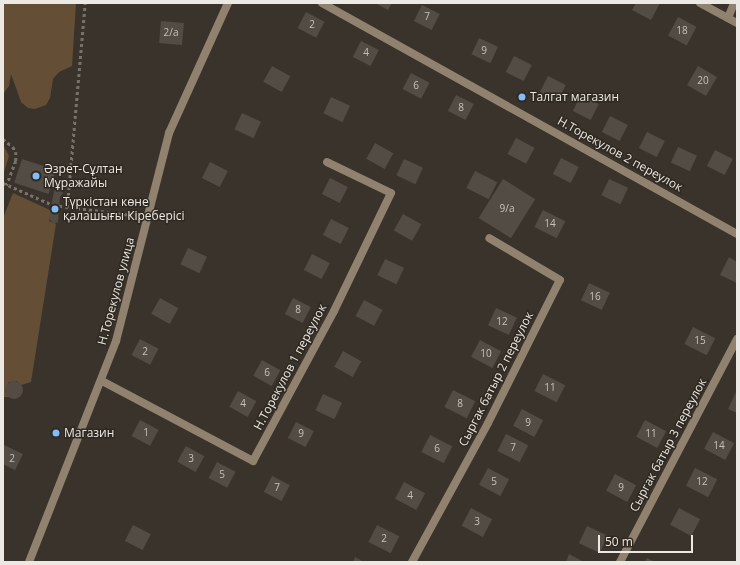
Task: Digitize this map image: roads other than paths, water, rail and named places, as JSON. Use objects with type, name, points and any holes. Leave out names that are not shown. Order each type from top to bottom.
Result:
[{"type":"street","name":"Н.Торекулов улица","points":[[29,562],[102,381],[116,341],[169,133],[228,3]]},
{"type":"street","name":"Н.Торекулов 2 переулок","points":[[322,3],[737,234]]},
{"type":"street","points":[[700,3],[737,23]]},
{"type":"street","points":[[728,18],[734,3]]},
{"type":"street","name":"Н.Торекулов 1 переулок","points":[[102,381],[253,461],[334,312],[391,194],[327,162]]},
{"type":"street","name":"Сыргак батыр 2 переулок","points":[[412,562],[488,423],[560,280],[489,238]]},
{"type":"street","name":"Сыргак батыр 3 переулок","points":[[620,562],[737,339]]},
{"type":"place","name":"Талгат магазин","points":[[522,97]]},
{"type":"place","name":"Әзрет-Сұлтан Мұражайы","points":[[36,176]]},
{"type":"place","name":"Түркістан көне қалашығы Кіреберісі","points":[[55,209]]},
{"type":"place","name":"Магазин","points":[[56,433]]}]
